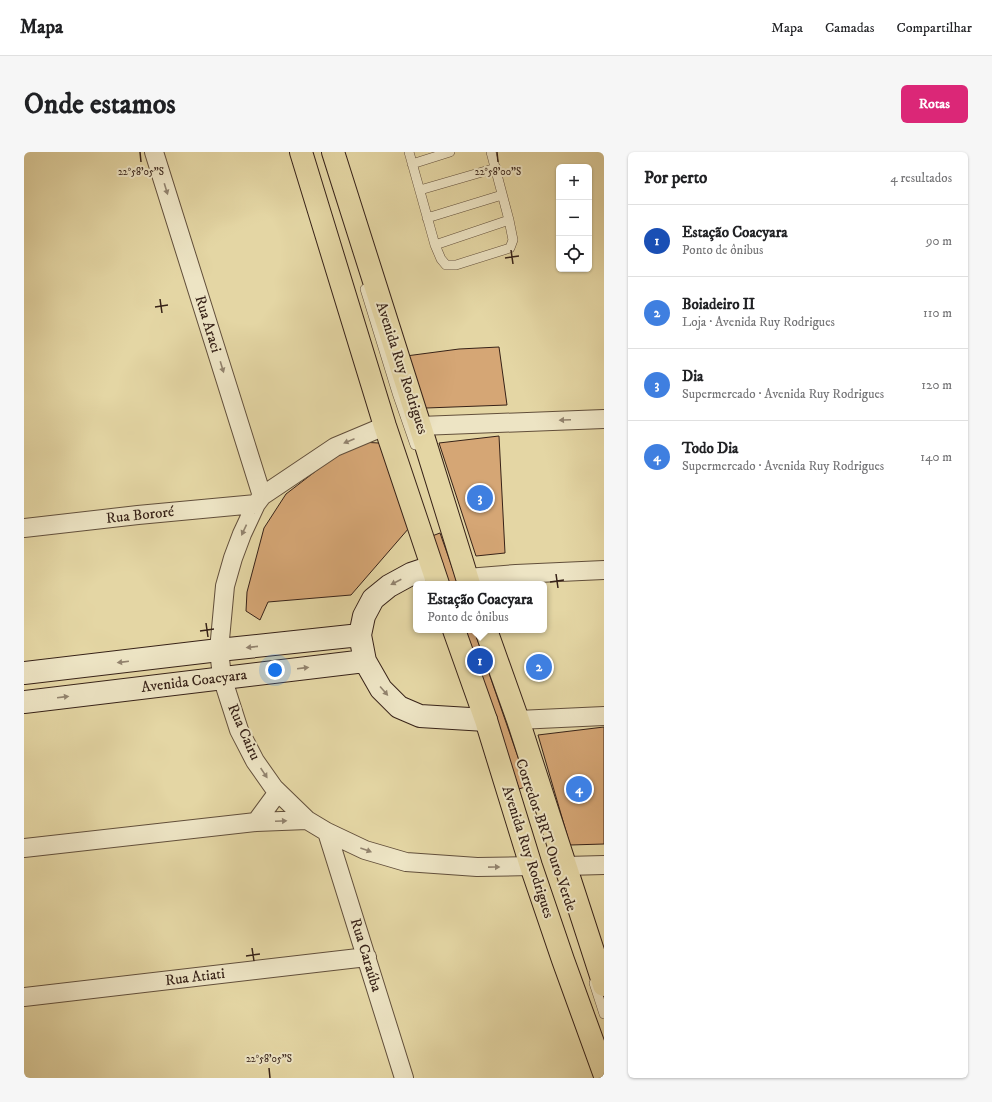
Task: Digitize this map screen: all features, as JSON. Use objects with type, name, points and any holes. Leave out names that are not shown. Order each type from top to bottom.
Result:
[{"type":"main road","points":[[301,152],[385,426],[435,575]]},
{"type":"main road","name":"Avenida Ruy Rodrigues","points":[[333,152],[414,426],[466,581]]},
{"type":"main road","points":[[385,426],[414,426]]},
{"type":"main road","name":"Avenida Ruy Rodrigues","points":[[455,633],[486,720],[563,960],[604,1073]]},
{"type":"main road","name":"Avenida Ruy Rodrigues","points":[[487,633],[511,713],[598,951],[598,981]]},
{"type":"main road","points":[[532,866],[566,866]]},
{"type":"street","name":"Rua Araci","points":[[154,152],[259,500]]},
{"type":"street","points":[[414,426],[604,419]]},
{"type":"street","points":[[259,500],[335,447],[385,426]]},
{"type":"street","name":"Rua Bororé","points":[[24,528],[259,500]]},
{"type":"street","name":"Rua Cairu","points":[[259,500],[242,534],[225,586],[219,650],[222,677],[239,730],[255,761],[274,788],[307,820],[327,832],[365,850],[406,862],[477,867],[532,866]]},
{"type":"street","points":[[472,581],[516,574],[604,570]]},
{"type":"street","points":[[435,575],[411,574],[389,586],[373,599],[364,616],[360,635],[365,661],[381,689],[399,707],[420,716],[486,720]]},
{"type":"street","name":"Avenida Coacyara","points":[[24,673],[360,635]]},
{"type":"street","name":"Avenida Coacyara","points":[[24,702],[365,661]]},
{"type":"street","points":[[511,713],[604,716]]},
{"type":"street","points":[[256,822],[278,792]]},
{"type":"street","points":[[24,848],[256,822],[307,820]]},
{"type":"street","name":"Rua Caraúba","points":[[327,832],[404,1078]]},
{"type":"street","points":[[566,866],[604,865]]},
{"type":"street","name":"Rua Atiati","points":[[24,996],[367,957]]},
{"type":"lane","points":[[409,152],[427,218],[441,259],[446,265],[456,265],[510,248],[513,240],[491,152]]},
{"type":"lane","points":[[412,164],[450,152]]},
{"type":"lane","points":[[420,190],[496,168]]},
{"type":"lane","points":[[427,218],[502,195]]},
{"type":"lane","points":[[436,245],[509,220]]},
{"type":"lane","points":[[362,280],[414,426],[417,452]]},
{"type":"lane","points":[[409,470],[426,527],[445,581]]},
{"type":"lane","points":[[432,496],[466,581]]},
{"type":"lane","name":"Corredor BRT Ouro Verde","points":[[463,633],[524,815]]},
{"type":"lane","points":[[480,633],[511,713]]},
{"type":"lane","points":[[598,981],[604,1014]]},
{"type":"lane","points":[[589,1006],[604,1050]]},
{"type":"building","points":[[499,347],[507,405],[426,408],[419,395],[406,356],[459,349]]},
{"type":"building","points":[[499,436],[505,553],[476,556],[439,443]]},
{"type":"building","points":[[360,442],[379,443],[409,528],[351,595],[268,602],[260,620],[246,611],[247,592],[264,528],[286,494],[325,464]]},
{"type":"building","points":[[440,533],[457,581],[448,581],[432,536]]},
{"type":"building","points":[[466,633],[475,633],[528,786],[519,789]]},
{"type":"building","points":[[604,727],[604,844],[570,845],[538,735]]},
{"type":"place","name":"Dia","points":[[480,498]]},
{"type":"place","name":"Estação Coacyara","points":[[480,661]]},
{"type":"place","name":"Boiadeiro II","points":[[539,667]]},
{"type":"place","name":"Todo Dia","points":[[579,789]]}]
